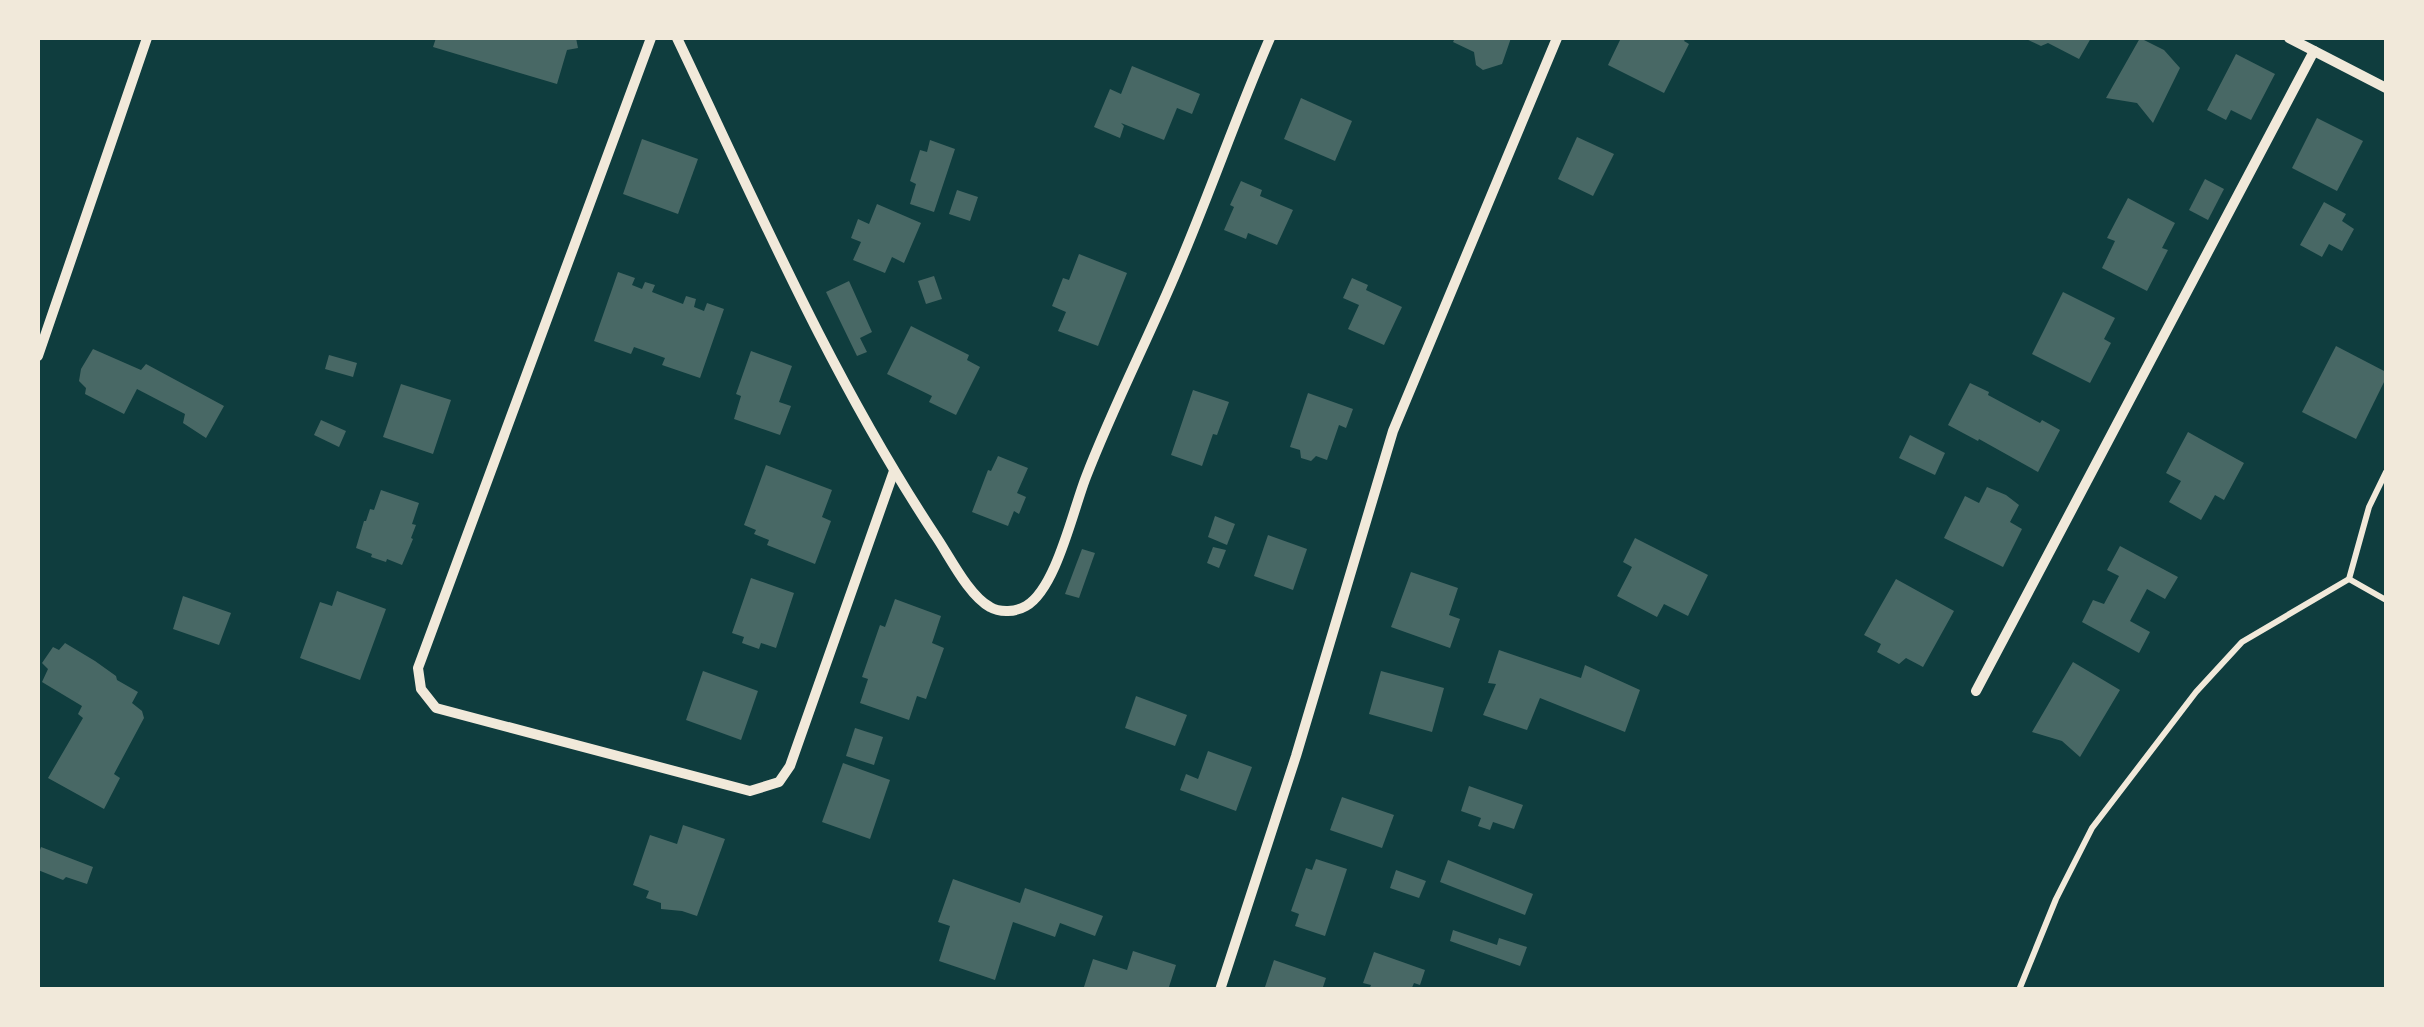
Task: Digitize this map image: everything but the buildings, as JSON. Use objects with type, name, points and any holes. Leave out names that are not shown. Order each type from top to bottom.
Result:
[{"type":"street","points":[[38,356],[147,38]]},
{"type":"street","points":[[651,38],[418,668],[421,688],[436,708],[750,791],[780,782],[790,766],[894,470]]},
{"type":"street","points":[[678,38],[805,306],[894,470],[973,591],[991,608],[1010,611],[1027,606],[1041,592],[1053,570],[1086,477],[1179,266],[1270,38]]},
{"type":"street","points":[[1220,990],[1296,756],[1393,431],[1556,38]]},
{"type":"street","points":[[2289,38],[2386,88]]},
{"type":"street","points":[[1976,691],[2314,51]]},
{"type":"path","points":[[2019,990],[2056,898],[2092,828],[2196,692],[2242,642],[2349,580],[2369,507],[2386,472]]},
{"type":"path","points":[[2349,580],[2386,600]]}]
